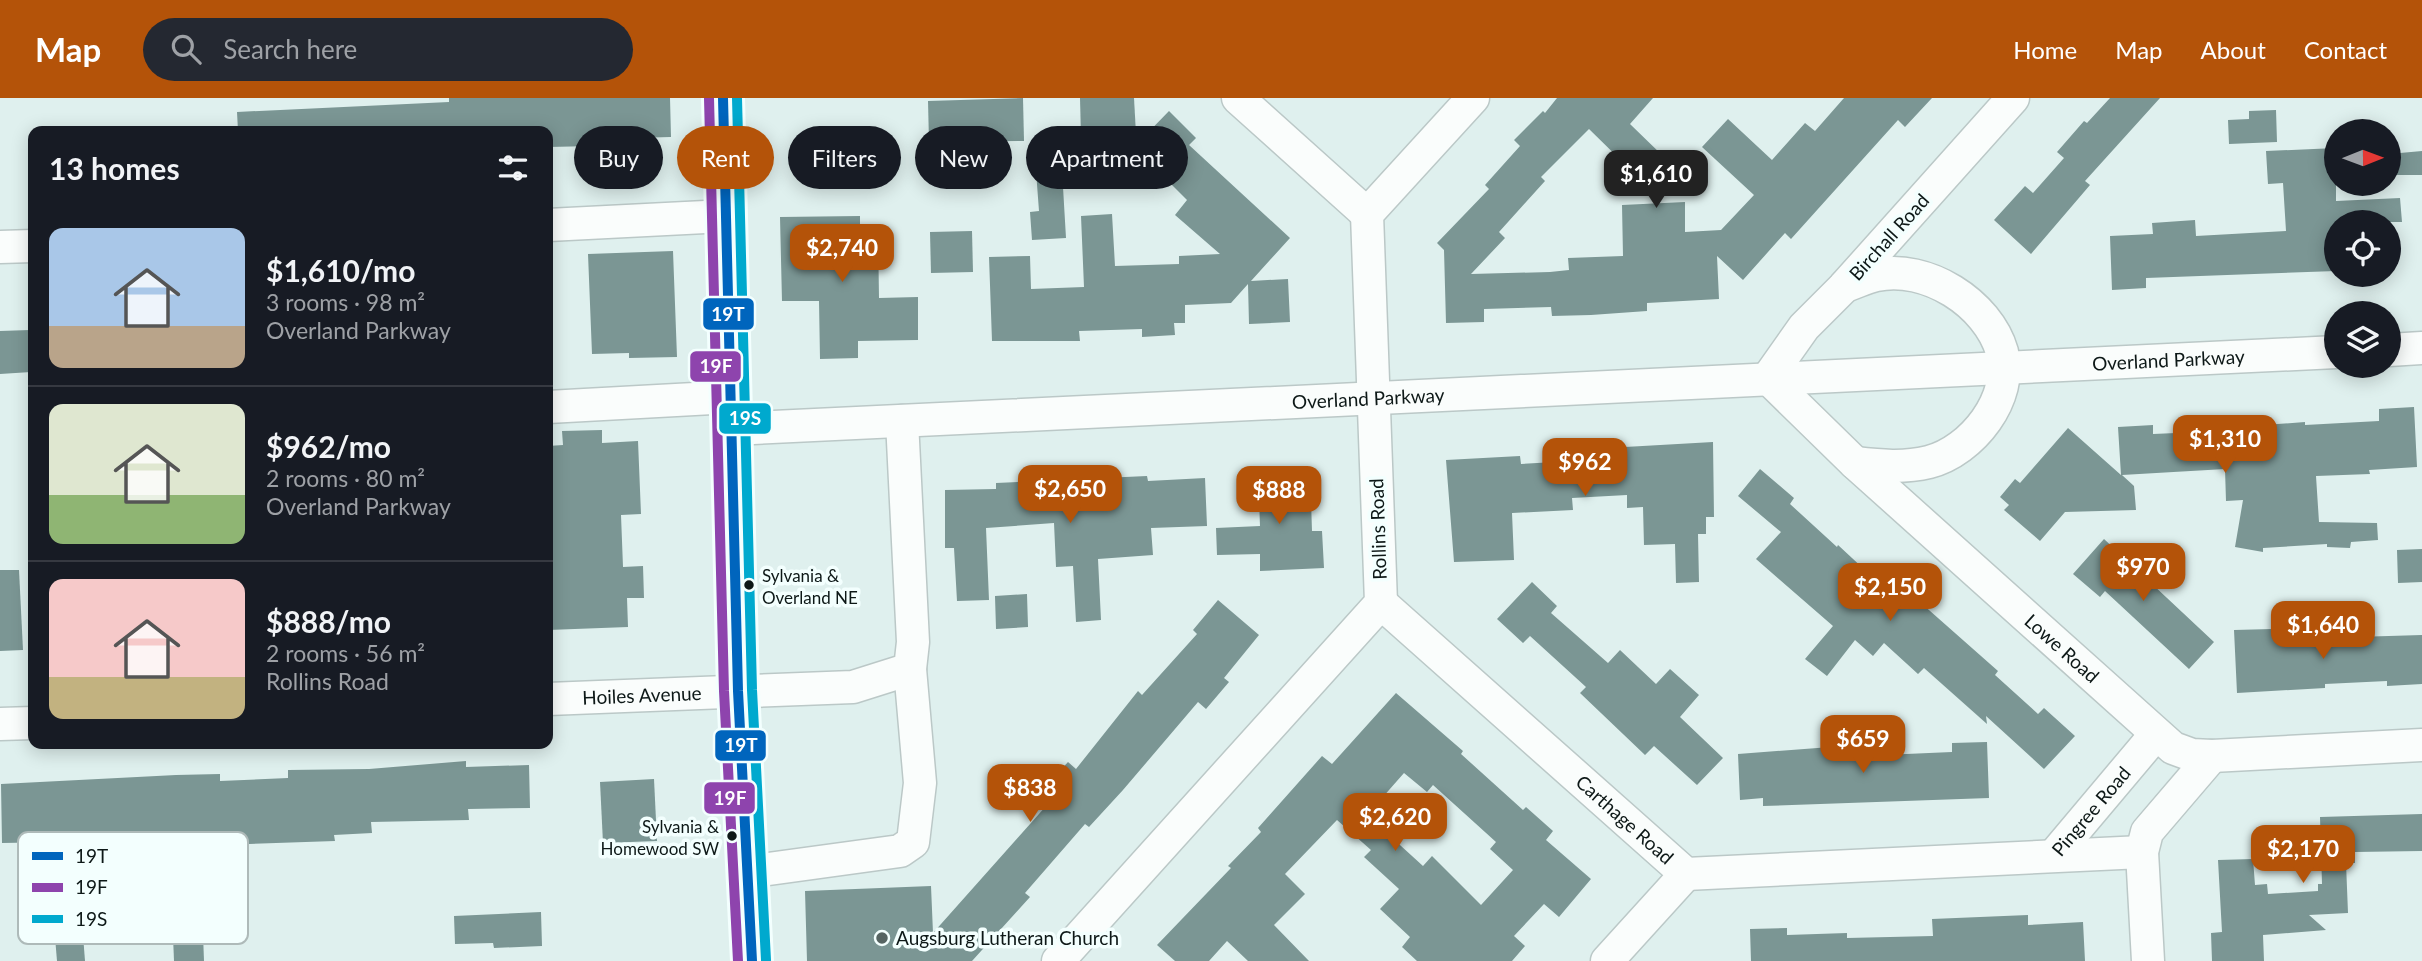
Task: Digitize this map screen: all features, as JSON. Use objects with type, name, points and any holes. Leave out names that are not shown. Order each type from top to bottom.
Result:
[{"type":"main road","points":[[723,98],[738,691],[752,961]]},
{"type":"street","points":[[1238,98],[1367,214],[1473,98]]},
{"type":"street","name":"Birchall Road","points":[[1768,378],[1804,327],[1844,287],[2013,98]]},
{"type":"street","name":"Rollins Road","points":[[1058,961],[1381,603],[1367,214]]},
{"type":"street","points":[[553,225],[725,216]]},
{"type":"street","points":[[0,247],[28,246]]},
{"type":"street","points":[[1844,287],[1877,275],[1910,276],[1940,284],[1967,300],[1990,327],[2002,353],[2003,368],[2004,384],[1995,405],[1978,429],[1955,451],[1932,461],[1908,466],[1855,463]]},
{"type":"street","points":[[2401,349],[2422,348]]},
{"type":"street","name":"Overland Parkway","points":[[553,407],[902,421],[2324,353]]},
{"type":"street","name":"Lowe Road","points":[[1768,378],[1855,463],[2155,734],[2182,752],[2212,756],[2422,745]]},
{"type":"street","points":[[747,872],[900,851],[914,842],[920,783],[910,669],[913,642],[902,421]]},
{"type":"street","name":"Carthage Road","points":[[1381,603],[1686,874],[2055,854]]},
{"type":"street","name":"Hoiles Avenue","points":[[553,699],[853,687],[910,669]]},
{"type":"street","points":[[0,724],[28,723]]},
{"type":"street","name":"Pingree Road","points":[[2055,854],[2155,734]]},
{"type":"street","points":[[2148,961],[2142,852],[2147,832],[2212,756]]},
{"type":"street","name":"Pingree Road","points":[[2055,854],[2142,852]]},
{"type":"street","points":[[1607,961],[1686,874]]},
{"type":"building","points":[[449,98],[670,98],[671,137],[663,137],[663,126],[574,126],[574,146],[553,147],[553,126],[238,126],[237,112],[449,102]]},
{"type":"building","points":[[1023,98],[1024,141],[1012,141],[1012,126],[929,126],[928,101]]},
{"type":"building","points":[[1080,98],[1134,98],[1136,126],[1081,126]]},
{"type":"building","points":[[1557,98],[1653,98],[1630,124],[1664,157],[1641,180],[1589,129],[1541,177],[1545,181],[1499,232],[1505,238],[1471,274],[1569,270],[1568,258],[1623,256],[1622,205],[1685,202],[1685,232],[1721,230],[1754,195],[1702,147],[1728,119],[1772,160],[1805,123],[1815,131],[1844,98],[1932,98],[1905,127],[1898,120],[1791,239],[1785,233],[1743,280],[1717,256],[1719,299],[1647,303],[1647,311],[1591,315],[1552,316],[1551,307],[1484,309],[1484,322],[1446,323],[1444,250],[1437,243],[1489,189],[1485,185],[1520,146],[1514,140],[1543,111],[1545,113]]},
{"type":"building","points":[[2110,98],[2160,98],[2085,181],[2090,185],[2031,254],[1994,220],[2025,186],[2033,193],[2064,158],[2057,152],[2084,121],[2087,123]]},
{"type":"building","points":[[2276,110],[2277,142],[2229,144],[2228,120],[2249,119],[2249,111]]},
{"type":"building","points":[[1169,111],[1184,126],[1154,126]]},
{"type":"building","points":[[1188,130],[1196,138],[1189,145],[1290,238],[1251,281],[1288,279],[1290,322],[1249,324],[1248,284],[1231,303],[1185,305],[1185,323],[1174,323],[1175,335],[1142,337],[1142,329],[1079,331],[1080,341],[992,341],[989,257],[1030,256],[1031,289],[1084,287],[1081,216],[1112,214],[1115,266],[1179,264],[1179,256],[1220,254],[1175,215],[1187,200],[1176,189],[1188,189]]},
{"type":"building","points":[[2324,149],[2324,196],[2336,196],[2336,201],[2400,198],[2401,210],[2324,210],[2324,271],[2146,278],[2146,288],[2112,290],[2110,236],[2153,234],[2152,223],[2195,220],[2196,236],[2286,231],[2283,183],[2268,184],[2266,151]]},
{"type":"building","points":[[2422,151],[2422,175],[2401,175],[2401,153]]},
{"type":"building","points":[[1037,189],[1063,189],[1066,238],[1032,240],[1030,212],[1039,211]]},
{"type":"building","points":[[860,216],[860,232],[878,231],[879,298],[918,297],[918,340],[858,341],[858,358],[820,359],[819,301],[782,301],[780,217]]},
{"type":"building","points":[[972,231],[973,272],[931,273],[930,232]]},
{"type":"building","points":[[673,251],[677,357],[629,358],[629,353],[592,354],[588,254]]},
{"type":"building","points":[[28,330],[28,372],[0,374],[0,331]]},
{"type":"building","points":[[2414,407],[2417,467],[2369,470],[2370,474],[2316,476],[2319,522],[2377,523],[2378,540],[2351,542],[2350,548],[2327,547],[2327,544],[2263,548],[2263,552],[2235,547],[2243,500],[2226,501],[2225,469],[2122,475],[2134,486],[2136,510],[2065,512],[2040,541],[2004,510],[2009,505],[2000,497],[2015,479],[2020,483],[2068,428],[2121,475],[2118,427],[2153,425],[2153,434],[2223,431],[2223,428],[2305,422],[2305,425],[2379,421],[2379,409]]},
{"type":"building","points":[[602,430],[602,443],[638,441],[641,514],[621,515],[623,567],[643,566],[644,598],[627,598],[628,627],[553,630],[553,446],[563,445],[562,431]]},
{"type":"building","points":[[1713,442],[1714,517],[1706,517],[1706,534],[1698,534],[1699,582],[1676,583],[1675,544],[1644,545],[1643,507],[1627,508],[1627,495],[1572,498],[1573,510],[1512,513],[1514,560],[1454,562],[1446,460],[1520,456],[1521,464],[1625,458],[1625,447]]},
{"type":"building","points":[[1760,469],[1794,498],[1790,504],[1880,584],[1884,580],[1896,591],[1903,583],[1923,601],[1921,603],[1998,671],[1995,675],[2038,714],[2044,708],[2075,736],[2044,769],[1986,716],[1987,724],[1924,668],[1918,674],[1884,643],[1873,656],[1855,640],[1827,676],[1805,659],[1833,626],[1756,559],[1781,532],[1738,496]]},
{"type":"building","points":[[1310,470],[1312,531],[1322,531],[1324,568],[1260,571],[1260,554],[1217,555],[1216,528],[1260,526],[1258,472]]},
{"type":"building","points":[[1147,476],[1148,481],[1205,478],[1207,526],[1151,528],[1153,555],[1098,559],[1101,620],[1076,622],[1073,566],[1056,567],[1054,523],[986,528],[989,600],[957,601],[954,548],[945,548],[945,490],[996,489],[996,483]]},
{"type":"building","points":[[2104,539],[2214,642],[2189,669],[2105,591],[2100,597],[2073,574]]},
{"type":"building","points":[[2422,549],[2422,582],[2398,583],[2397,550]]},
{"type":"building","points":[[0,570],[19,570],[23,650],[0,651]]},
{"type":"building","points":[[1532,582],[1557,606],[1551,613],[1608,663],[1620,650],[1656,684],[1670,669],[1699,695],[1680,717],[1723,758],[1697,785],[1654,746],[1645,755],[1580,693],[1586,687],[1530,636],[1523,643],[1497,619]]},
{"type":"building","points":[[1027,594],[1028,627],[996,629],[995,596]]},
{"type":"building","points":[[1218,600],[1259,635],[1224,678],[1229,682],[1206,709],[1198,702],[1089,827],[1085,824],[1025,893],[1030,897],[972,961],[807,961],[805,891],[931,886],[933,933],[1055,796],[1045,787],[1068,762],[1076,769],[1138,691],[1142,695],[1197,634],[1193,630]]},
{"type":"building","points":[[2272,629],[2272,635],[2322,632],[2322,638],[2422,635],[2422,684],[2387,686],[2387,681],[2325,684],[2325,688],[2237,693],[2234,630]]},
{"type":"building","points":[[1396,693],[1463,751],[1461,754],[1523,810],[1526,807],[1553,831],[1546,840],[1591,879],[1559,917],[1544,904],[1514,936],[1525,946],[1512,961],[1417,961],[1402,947],[1410,937],[1380,909],[1399,889],[1364,857],[1371,850],[1337,820],[1285,874],[1305,894],[1274,925],[1309,961],[1248,961],[1227,941],[1209,961],[1175,961],[1157,945],[1231,868],[1228,866],[1261,832],[1258,828],[1322,756],[1332,764]],"holes":[[[1404,773],[1427,792],[1433,785],[1496,842],[1490,849],[1513,870],[1481,905],[1432,856],[1423,866],[1367,815]]]},
{"type":"building","points":[[1987,742],[1989,798],[1763,806],[1763,798],[1740,800],[1738,754],[1883,743],[1883,755],[1952,752],[1952,743]]},
{"type":"building","points":[[466,761],[466,767],[529,765],[530,808],[468,809],[469,820],[371,822],[372,833],[334,835],[335,841],[248,844],[248,832],[18,832],[18,843],[2,843],[1,784],[220,774],[220,781],[288,778],[288,770],[369,769]]},
{"type":"building","points":[[654,779],[657,841],[603,843],[600,782]]},
{"type":"building","points":[[2422,814],[2422,851],[2355,852],[2355,863],[2346,863],[2348,913],[2309,915],[2326,930],[2263,935],[2264,961],[2212,961],[2211,933],[2222,932],[2218,860],[2253,859],[2255,885],[2267,884],[2268,894],[2318,891],[2318,884],[2322,884],[2320,817]]},
{"type":"building","points":[[541,912],[542,946],[494,948],[493,943],[455,944],[454,916]]},
{"type":"building","points":[[2028,915],[2028,925],[2083,922],[2085,961],[1751,961],[1750,929],[1787,928],[1787,935],[1847,933],[1847,938],[1933,936],[1932,919]]},
{"type":"building","points":[[56,944],[84,944],[85,961],[57,961]]},
{"type":"building","points":[[173,944],[203,944],[204,961],[174,961]]},
{"type":"transit line","name":"19F","points":[[709,98],[724,691],[738,961]]},
{"type":"transit line","name":"19T","points":[[723,98],[738,691],[752,961]]},
{"type":"transit line","name":"19S","points":[[737,98],[752,690],[766,960]]},
{"type":"place","name":"Sylvania & Overland NE","points":[[749,585]]},
{"type":"place","name":"Sylvania & Homewood SW","points":[[732,836]]},
{"type":"place","name":"Augsburg Lutheran Church","points":[[882,938]]}]
